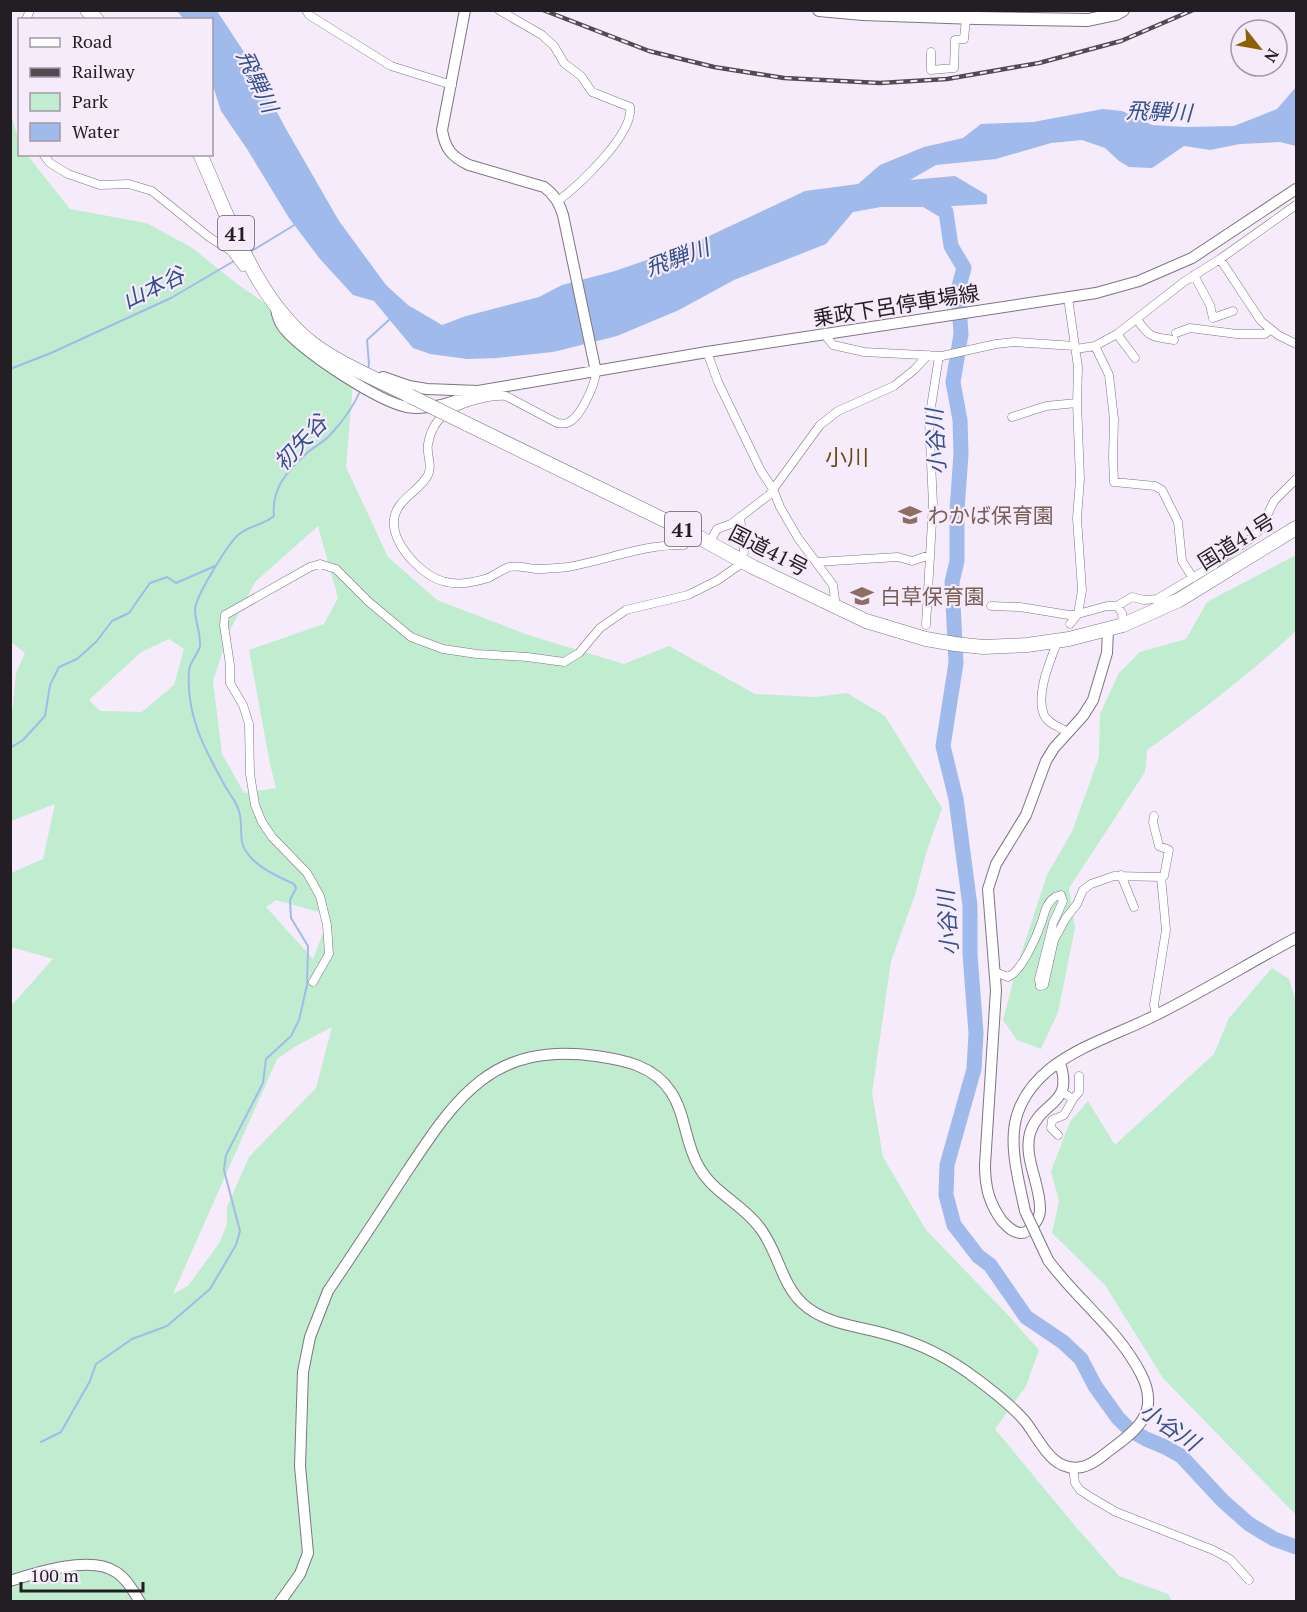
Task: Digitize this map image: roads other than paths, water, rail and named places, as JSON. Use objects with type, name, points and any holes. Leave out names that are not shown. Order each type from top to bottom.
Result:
[{"type":"highway","name":"国道41号","points":[[201,156],[250,265],[276,308],[315,346],[410,396],[866,621],[900,632],[955,644],[983,647],[1027,645],[1069,639],[1123,625],[1179,600],[1296,528]]},
{"type":"main road","points":[[819,10],[966,18],[1088,20],[1116,14],[1123,10]]},
{"type":"street","points":[[306,10],[309,15],[391,66],[452,85]]},
{"type":"street","points":[[465,10],[442,130],[444,143],[458,160],[544,187],[553,193],[563,215],[596,372],[594,384],[576,417],[566,424],[557,423],[506,396],[499,395],[457,405],[442,415],[431,432],[427,445],[429,473],[421,484],[400,503],[395,513],[395,530],[401,545],[410,560],[430,576],[445,583],[459,584],[490,577],[510,567],[538,569],[569,567],[625,552],[668,545],[684,545],[691,533]]},
{"type":"street","points":[[499,10],[542,35],[554,46],[564,63],[581,75],[592,92],[630,107],[631,113],[626,127],[618,140],[572,190],[558,201]]},
{"type":"street","points":[[931,52],[931,70],[954,68],[955,40],[964,39],[966,18]]},
{"type":"street","points":[[45,156],[50,163],[68,174],[100,185],[129,184],[152,191],[209,237],[231,251],[243,267],[250,265]]},
{"type":"street","name":"乗政下呂停車場線","points":[[478,391],[707,352],[1068,298],[1126,285],[1176,266],[1211,247],[1296,189]]},
{"type":"street","points":[[825,335],[833,345],[864,352],[940,356],[977,347],[1014,342],[1076,347],[1095,346],[1137,320],[1194,275],[1296,205]]},
{"type":"street","points":[[1220,259],[1261,321],[1270,330],[1296,344]]},
{"type":"street","points":[[1194,275],[1210,305],[1213,318],[1233,311]]},
{"type":"street","points":[[1068,298],[1078,367],[1080,479],[1077,518],[1082,590],[1078,614],[1070,624]]},
{"type":"street","points":[[276,308],[278,319],[287,332],[302,345],[346,376],[392,403],[422,408],[465,398],[478,391]]},
{"type":"street","points":[[1137,320],[1150,336],[1175,336],[1190,328],[1237,334],[1265,334],[1270,330]]},
{"type":"street","points":[[1117,334],[1135,358]]},
{"type":"street","points":[[1095,346],[1109,375],[1114,419],[1114,482],[1155,486],[1162,490],[1178,522],[1182,561],[1193,578]]},
{"type":"street","points":[[707,352],[710,365],[737,423],[761,471],[773,489],[780,507],[798,538],[833,585],[835,600],[833,606]]},
{"type":"street","points":[[709,543],[717,529],[731,524],[769,495],[820,425],[838,411],[894,386],[928,355]]},
{"type":"street","points":[[926,625],[933,504],[929,420],[940,356]]},
{"type":"street","points":[[367,374],[371,373],[409,386],[427,389],[478,391]]},
{"type":"street","points":[[1012,417],[1046,406],[1077,403]]},
{"type":"street","points":[[991,606],[1020,607],[1069,615],[1107,606],[1117,606],[1132,597],[1144,600],[1157,599],[1193,578],[1253,537],[1261,528],[1274,501],[1296,478]]},
{"type":"street","points":[[740,517],[744,552]]},
{"type":"street","points":[[816,562],[898,557],[912,561],[930,555]]},
{"type":"street","points":[[313,982],[329,954],[327,925],[320,896],[307,873],[272,837],[255,805],[250,774],[249,724],[243,705],[230,683],[230,665],[224,626],[225,615],[310,567],[320,564],[336,569],[369,602],[411,637],[443,649],[564,662],[579,653],[600,628],[626,610],[688,595],[718,580],[738,566]]},
{"type":"street","points":[[1117,606],[1122,613],[1123,625]]},
{"type":"street","points":[[1060,1063],[1064,1084],[1062,1092],[1041,1114],[1030,1134],[1028,1149],[1040,1210],[1037,1221],[1026,1231],[1020,1233],[1012,1230],[995,1210],[985,1183],[984,1165],[996,990],[988,889],[996,864],[1026,815],[1046,761],[1083,716],[1093,700],[1107,653],[1108,630]]},
{"type":"street","points":[[1055,648],[1046,669],[1044,715],[1049,722],[1068,732]]},
{"type":"street","points":[[1154,816],[1153,822],[1160,846],[1169,849],[1164,876],[1161,878],[1166,930],[1154,1005],[1156,1015]]},
{"type":"street","points":[[995,972],[1008,977],[1018,970],[1051,899],[1061,896],[1064,901],[1053,923],[1039,979],[1039,984],[1044,985],[1054,940],[1077,904],[1083,890],[1097,881],[1121,875],[1161,878]]},
{"type":"street","points":[[1121,875],[1134,907]]},
{"type":"street","points":[[280,1602],[300,1574],[308,1553],[300,1466],[302,1395],[306,1351],[322,1304],[328,1291],[455,1103],[470,1088],[501,1067],[530,1057],[578,1053],[622,1060],[637,1064],[662,1081],[677,1104],[693,1157],[700,1170],[717,1192],[759,1225],[773,1249],[788,1284],[805,1306],[829,1320],[889,1335],[935,1352],[978,1379],[1007,1403],[1023,1418],[1047,1453],[1058,1463],[1072,1468],[1088,1466],[1130,1435],[1141,1423],[1149,1397],[1142,1376],[1108,1326],[1066,1284],[1048,1260],[1024,1211],[1014,1141],[1017,1115],[1030,1089],[1051,1068],[1074,1053],[1156,1015],[1296,938]]},
{"type":"street","points":[[1058,1135],[1051,1128],[1052,1120],[1064,1115],[1079,1092],[1079,1076]]},
{"type":"street","points":[[1062,1092],[1073,1099]]},
{"type":"street","points":[[1072,1468],[1075,1483],[1080,1490],[1092,1498],[1116,1512],[1213,1550],[1230,1559],[1249,1580]]},
{"type":"street","points":[[10,1581],[71,1566],[100,1564],[118,1574],[140,1602]]},
{"type":"water","name":"飛騨川","points":[[177,11],[217,11],[246,55],[339,221],[386,285],[408,305],[442,325],[466,316],[539,297],[562,285],[615,271],[690,245],[805,191],[858,184],[880,165],[924,147],[963,138],[981,124],[1033,122],[1103,109],[1122,111],[1152,125],[1234,126],[1277,109],[1296,87],[1296,146],[1280,142],[1240,144],[1210,150],[1184,146],[1152,168],[1129,167],[1105,148],[1082,140],[1051,143],[996,159],[936,165],[910,180],[955,176],[987,195],[987,204],[881,207],[853,212],[826,244],[734,280],[679,310],[617,336],[553,352],[467,359],[430,354],[413,348],[374,301],[353,295],[320,259],[289,218],[221,111],[213,86],[213,18],[183,18]]},
{"type":"waterway","name":"小谷川","points":[[923,198],[946,212],[951,246],[964,268],[958,290],[961,334],[953,382],[960,420],[961,454],[957,510],[957,561],[952,582],[956,663],[943,746],[956,799],[970,906],[970,954],[976,1033],[974,1069],[947,1165],[946,1195],[954,1225],[978,1256],[990,1265],[1026,1317],[1063,1342],[1081,1359],[1095,1386],[1118,1418],[1130,1430],[1181,1456],[1223,1501],[1249,1524],[1274,1539],[1296,1547]]},
{"type":"waterway","name":"山本谷","points":[[250,252],[296,224]]},
{"type":"waterway","name":"山本谷","points":[[10,369],[51,353],[171,298],[234,261]]},
{"type":"waterway","name":"初矢谷","points":[[368,369],[367,340],[390,319]]},
{"type":"waterway","points":[[41,1442],[61,1432],[90,1381],[96,1364],[132,1339],[167,1326],[210,1289],[236,1245],[240,1231],[224,1170],[226,1155],[263,1083],[266,1059],[291,1036],[299,1020],[307,985],[308,946],[291,918],[290,900],[296,888],[294,884],[263,868],[245,850],[239,810],[198,731],[190,703],[189,687],[189,668],[200,646],[196,603],[233,540],[242,532],[274,516],[275,497],[282,480],[308,452],[335,430],[360,391]]},
{"type":"waterway","name":"初矢谷","points":[[10,748],[23,740],[45,716],[50,685],[59,667],[77,659],[96,642],[112,621],[129,613],[150,583],[167,577],[176,583],[215,566]]},
{"type":"railway","points":[[543,10],[649,51],[714,67],[784,78],[880,83],[947,79],[1039,63],[1121,41],[1193,10]]},
{"type":"place","name":"わかば保育園","points":[[910,515]]},
{"type":"place","name":"白草保育園","points":[[862,596]]},
{"type":"district","name":"小川","points":[[847,456]]}]
